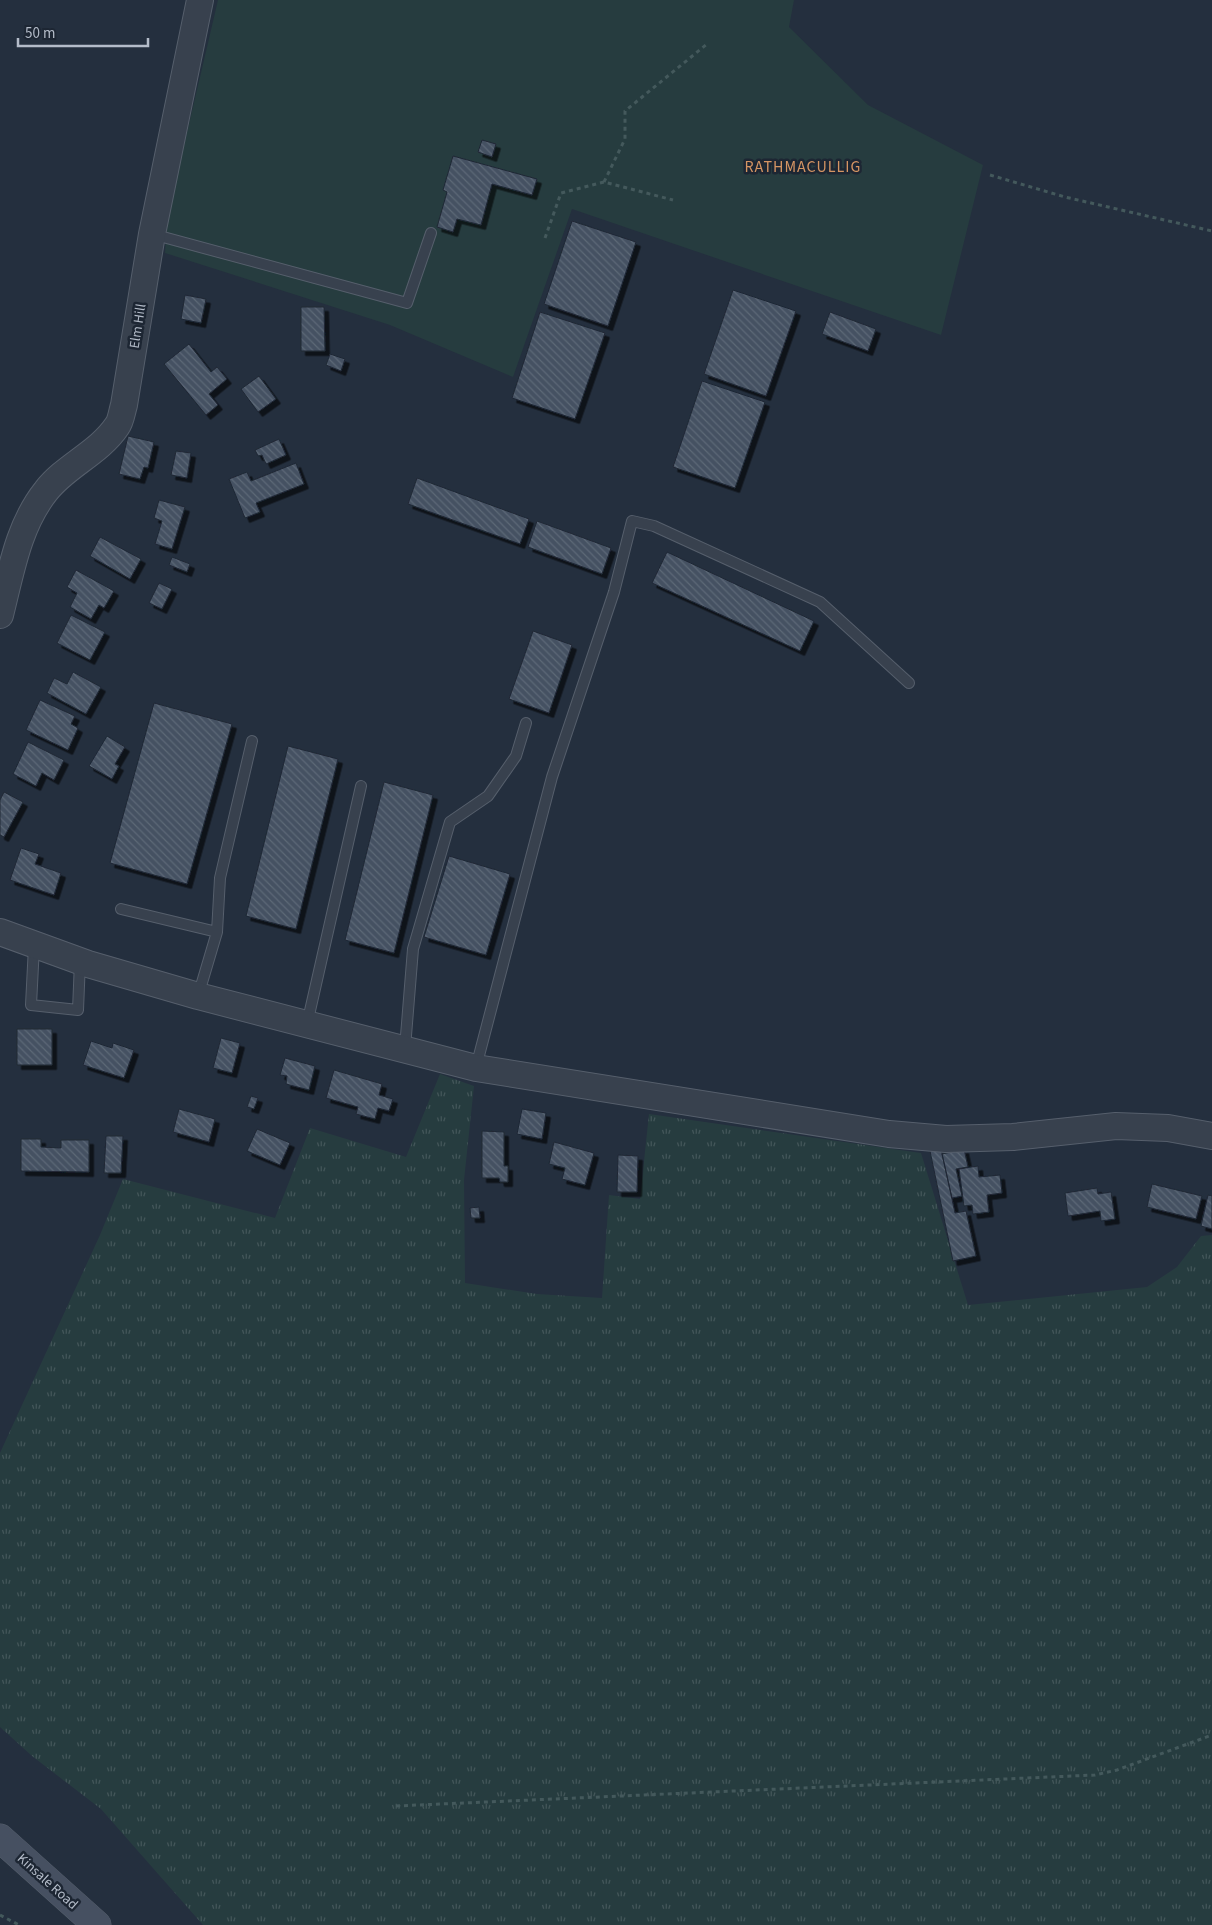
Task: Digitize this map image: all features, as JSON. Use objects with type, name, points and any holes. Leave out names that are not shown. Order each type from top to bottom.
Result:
[{"type":"main road","name":"Kinsale Road","points":[[0,1838],[97,1925]]},
{"type":"street","name":"Elm Hill","points":[[0,615],[16,551],[31,512],[47,489],[96,448],[117,426],[124,405],[152,234],[200,0]]},
{"type":"street","points":[[0,932],[80,961],[198,996],[476,1068],[889,1134],[946,1139],[1013,1137],[1116,1126],[1168,1128],[1212,1136]]},
{"type":"lane","points":[[152,234],[407,303],[431,233]]},
{"type":"lane","points":[[476,1068],[552,777],[614,592],[632,521],[654,526],[820,602],[909,683]]},
{"type":"lane","points":[[404,1048],[413,949],[450,822],[488,796],[516,756],[526,724]]},
{"type":"lane","points":[[198,996],[217,932],[220,878],[252,741]]},
{"type":"lane","points":[[307,1024],[361,786]]},
{"type":"lane","points":[[121,909],[217,932]]},
{"type":"lane","points":[[34,945],[31,1005],[78,1010],[80,961]]},
{"type":"path","points":[[604,182],[625,139],[626,111],[707,44]]},
{"type":"path","points":[[990,175],[1066,197],[1212,231]]},
{"type":"path","points":[[545,238],[561,193],[604,182],[672,200]]},
{"type":"path","points":[[396,1806],[1095,1775],[1117,1770],[1212,1735]]},
{"type":"path","points":[[0,1915],[19,1925]]},
{"type":"green space","points":[[218,0],[794,0],[789,27],[868,105],[983,165],[941,335],[572,209],[513,377],[390,325],[165,253],[167,218]]},
{"type":"green space","points":[[440,1074],[474,1086],[464,1180],[465,1283],[537,1294],[602,1298],[609,1195],[640,1199],[649,1114],[921,1153],[968,1305],[1147,1287],[1177,1267],[1201,1236],[1212,1235],[1212,1925],[203,1925],[101,1809],[32,1756],[0,1727],[0,1453],[100,1235],[123,1179],[275,1218],[310,1128],[406,1157]]},
{"type":"building","points":[[482,140],[496,144],[492,157],[478,152]]},
{"type":"building","points":[[453,156],[537,179],[532,195],[492,184],[481,225],[457,219],[453,232],[437,227],[447,192],[443,190]]},
{"type":"building","points":[[572,221],[636,242],[608,326],[544,304]]},
{"type":"building","points":[[733,290],[796,311],[766,396],[704,374]]},
{"type":"building","points":[[185,295],[206,299],[201,323],[181,319]]},
{"type":"building","points":[[301,307],[324,307],[325,351],[301,351]]},
{"type":"building","points":[[540,312],[605,333],[575,419],[512,398]]},
{"type":"building","points":[[830,312],[876,329],[868,351],[822,334]]},
{"type":"building","points":[[189,344],[211,372],[217,367],[227,379],[209,394],[218,405],[206,415],[164,364]]},
{"type":"building","points":[[330,354],[345,359],[341,371],[326,365]]},
{"type":"building","points":[[259,376],[276,399],[258,412],[241,389]]},
{"type":"building","points":[[702,381],[765,402],[735,488],[673,467]]},
{"type":"building","points":[[128,436],[154,442],[148,468],[144,467],[140,479],[119,474]]},
{"type":"building","points":[[279,439],[286,455],[266,464],[262,455],[258,456],[255,450]]},
{"type":"building","points":[[176,451],[191,453],[187,478],[171,475]]},
{"type":"building","points":[[296,463],[304,484],[256,503],[260,512],[245,518],[229,479],[247,472],[251,481]]},
{"type":"building","points":[[417,478],[529,519],[520,544],[408,504]]},
{"type":"building","points":[[159,500],[185,507],[172,549],[155,544],[162,521],[154,518]]},
{"type":"building","points":[[537,521],[611,548],[602,574],[528,547]]},
{"type":"building","points":[[100,537],[141,559],[130,579],[90,556]]},
{"type":"building","points":[[667,552],[814,621],[800,651],[652,583]]},
{"type":"building","points":[[172,557],[190,564],[187,572],[169,565]]},
{"type":"building","points":[[76,570],[114,591],[104,608],[99,605],[91,619],[70,607],[77,593],[67,587]]},
{"type":"building","points":[[159,583],[172,589],[162,609],[149,603]]},
{"type":"building","points":[[71,615],[105,632],[90,660],[57,643]]},
{"type":"building","points":[[533,631],[572,645],[549,713],[509,699]]},
{"type":"building","points":[[73,672],[101,687],[86,714],[47,693],[54,678],[67,684]]},
{"type":"building","points":[[40,700],[75,716],[71,724],[78,728],[68,750],[26,730]]},
{"type":"building","points":[[154,703],[232,724],[187,884],[110,863]]},
{"type":"building","points":[[107,736],[125,747],[115,764],[119,766],[112,779],[89,766]]},
{"type":"building","points":[[28,742],[64,760],[54,780],[42,773],[36,786],[13,774]]},
{"type":"building","points":[[288,746],[338,759],[296,929],[246,916]]},
{"type":"building","points":[[384,782],[433,795],[394,953],[345,940]]},
{"type":"building","points":[[4,792],[23,802],[4,837],[0,835],[0,800]]},
{"type":"building","points":[[21,848],[39,854],[35,864],[61,873],[54,895],[10,880]]},
{"type":"building","points":[[449,856],[510,874],[486,955],[424,937]]},
{"type":"building","points":[[17,1029],[52,1029],[52,1065],[17,1065]]},
{"type":"building","points":[[221,1038],[240,1043],[232,1073],[213,1068]]},
{"type":"building","points":[[91,1041],[112,1048],[113,1043],[134,1050],[124,1078],[83,1065]]},
{"type":"building","points":[[285,1058],[315,1066],[309,1090],[286,1084],[287,1076],[280,1075]]},
{"type":"building","points":[[334,1070],[382,1084],[379,1095],[393,1099],[389,1111],[378,1108],[375,1119],[356,1114],[358,1107],[326,1098]]},
{"type":"building","points":[[251,1096],[258,1098],[254,1109],[247,1107]]},
{"type":"building","points":[[179,1109],[215,1119],[209,1142],[173,1132]]},
{"type":"building","points":[[522,1109],[546,1113],[542,1139],[517,1134]]},
{"type":"building","points":[[257,1129],[290,1143],[280,1165],[247,1151]]},
{"type":"building","points":[[482,1131],[504,1132],[504,1166],[508,1166],[508,1182],[500,1182],[499,1178],[482,1178]]},
{"type":"building","points":[[106,1136],[123,1136],[121,1173],[104,1173]]},
{"type":"building","points":[[21,1139],[41,1139],[41,1147],[61,1148],[61,1140],[89,1140],[89,1172],[21,1171]]},
{"type":"building","points":[[554,1142],[594,1153],[585,1185],[562,1179],[565,1168],[549,1164]]},
{"type":"building","points":[[941,1149],[955,1213],[966,1211],[976,1256],[953,1261],[930,1151]]},
{"type":"building","points":[[964,1149],[968,1167],[956,1169],[962,1196],[952,1198],[942,1154]]},
{"type":"building","points":[[618,1155],[638,1156],[637,1192],[617,1192]]},
{"type":"building","points":[[978,1166],[979,1177],[1000,1175],[1002,1193],[987,1195],[989,1212],[973,1214],[972,1205],[964,1206],[959,1169]]},
{"type":"building","points":[[1152,1184],[1202,1196],[1196,1219],[1147,1207]]},
{"type":"building","points":[[1097,1188],[1098,1194],[1111,1192],[1115,1219],[1101,1221],[1100,1211],[1068,1216],[1065,1193]]},
{"type":"building","points":[[1208,1195],[1212,1196],[1212,1229],[1201,1226]]},
{"type":"building","points":[[479,1207],[480,1218],[471,1218],[470,1208]]},
{"type":"district","name":"RATHMACULLIG","points":[[803,166]]}]
